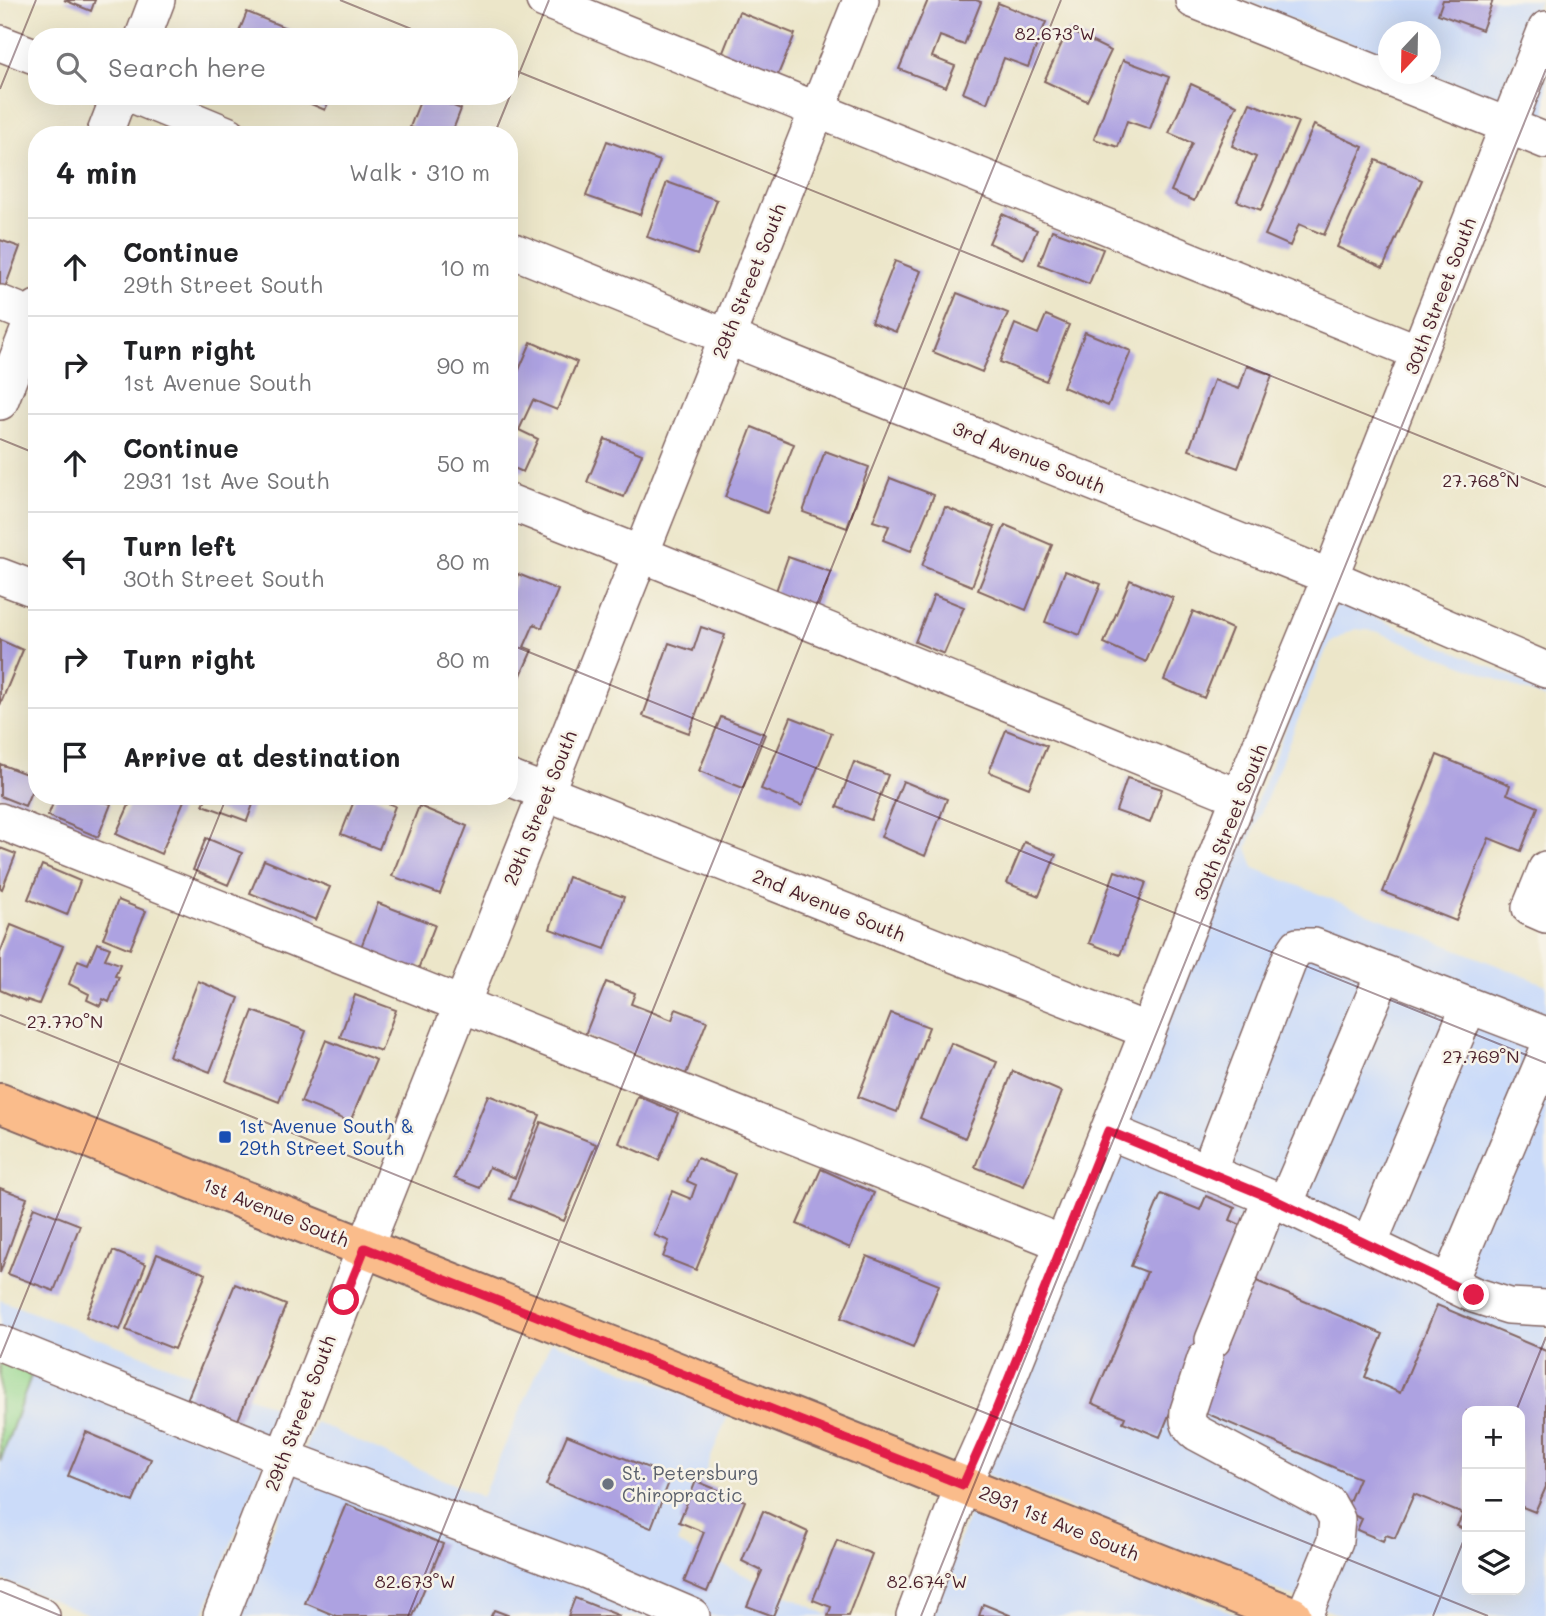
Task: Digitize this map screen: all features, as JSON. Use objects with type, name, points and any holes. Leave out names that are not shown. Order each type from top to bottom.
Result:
[{"type":"main road","name":"1st Avenue South","points":[[0,1102],[747,1399]]},
{"type":"main road","name":"2931 1st Ave South","points":[[747,1399],[1292,1616]]},
{"type":"street","points":[[146,28],[157,0]]},
{"type":"street","points":[[544,0],[1418,352]]},
{"type":"street","name":"29th Street South","points":[[221,1616],[861,0]]},
{"type":"street","points":[[1193,0],[1546,141]]},
{"type":"street","name":"30th Street South","points":[[914,1616],[963,1485],[992,1420],[1239,797],[1330,577],[1546,29]]},
{"type":"street","points":[[0,43],[28,54]]},
{"type":"street","points":[[107,126],[116,105]]},
{"type":"street","points":[[157,105],[207,126]]},
{"type":"street","name":"3rd Avenue South","points":[[518,253],[1330,577],[1546,670]]},
{"type":"street","points":[[0,303],[28,312]]},
{"type":"street","points":[[0,402],[28,334]]},
{"type":"street","points":[[518,506],[1239,797]]},
{"type":"street","points":[[0,576],[28,587]]},
{"type":"street","name":"2nd Avenue South","points":[[518,782],[1148,1031]]},
{"type":"street","points":[[0,821],[1062,1243]]},
{"type":"street","points":[[1546,869],[1530,908],[1546,915]]},
{"type":"street","points":[[1208,1172],[1290,958],[1298,946],[1314,946],[1546,1035]]},
{"type":"street","points":[[1304,1616],[1335,1541],[1337,1519],[1328,1503],[1197,1433],[1189,1427],[1188,1411],[1209,1350],[1384,973]]},
{"type":"street","points":[[1369,1244],[1469,1006]]},
{"type":"street","points":[[1450,1283],[1546,1054]]},
{"type":"street","points":[[1108,1131],[1278,1201],[1474,1295],[1509,1306],[1546,1308]]},
{"type":"street","points":[[0,1343],[283,1457],[587,1571],[692,1616]]},
{"type":"street","points":[[0,1599],[42,1616]]},
{"type":"shaded area","points":[[1243,0],[1540,0],[1498,101],[1441,79],[1441,21],[1378,21],[1378,54]]},
{"type":"shaded area","points":[[1546,73],[1546,121],[1529,114]]},
{"type":"shaded area","points":[[1337,601],[1546,691],[1546,699],[1376,631],[1356,629],[1348,632],[1332,642],[1326,650],[1247,847],[1254,868],[1546,985],[1546,1616],[1342,1616],[986,1474]]},
{"type":"shaded area","points":[[0,1300],[284,1410],[203,1616],[93,1616],[0,1579]]},
{"type":"shaded area","points":[[551,1341],[729,1412],[677,1543],[830,1616],[239,1616],[315,1422],[482,1497]]},
{"type":"shaded area","points":[[971,1509],[1241,1616],[931,1616]]},
{"type":"green space","points":[[0,1359],[32,1373],[0,1462]]},
{"type":"building","points":[[64,0],[95,0],[91,11]]},
{"type":"building","points":[[928,0],[981,2],[964,45],[940,36],[932,57],[955,66],[946,87],[899,69]]},
{"type":"building","points":[[1443,0],[1493,0],[1482,30],[1438,14]]},
{"type":"building","points":[[998,3],[1046,22],[1028,67],[1004,58],[987,103],[963,93]]},
{"type":"building","points":[[247,12],[286,28],[241,28]]},
{"type":"building","points":[[739,12],[795,34],[775,82],[720,60]]},
{"type":"building","points":[[1068,30],[1111,51],[1087,101],[1044,81]]},
{"type":"building","points":[[1123,60],[1169,77],[1150,129],[1127,121],[1118,147],[1094,139]]},
{"type":"building","points":[[1191,84],[1237,105],[1194,201],[1171,191],[1192,143],[1169,133]]},
{"type":"building","points":[[1250,103],[1298,122],[1261,210],[1237,201],[1256,157],[1232,146]]},
{"type":"building","points":[[313,105],[327,105],[325,110]]},
{"type":"building","points":[[419,105],[451,105],[461,109],[454,126],[410,126]]},
{"type":"building","points":[[1314,125],[1363,147],[1324,235],[1299,224],[1290,246],[1265,235]]},
{"type":"building","points":[[607,141],[660,161],[640,215],[586,196]]},
{"type":"building","points":[[1376,160],[1422,180],[1383,268],[1337,247]]},
{"type":"building","points":[[667,182],[717,200],[697,255],[647,237]]},
{"type":"building","points":[[1002,214],[1037,230],[1024,259],[989,243]]},
{"type":"building","points":[[1052,230],[1103,249],[1089,284],[1039,264]]},
{"type":"building","points":[[0,240],[20,247],[3,293],[0,291]]},
{"type":"building","points":[[895,261],[921,271],[896,332],[871,322]]},
{"type":"building","points":[[957,293],[1008,313],[982,372],[933,352]]},
{"type":"building","points":[[1046,315],[1069,325],[1046,381],[1000,362],[1015,324],[1038,334]]},
{"type":"building","points":[[1085,332],[1131,351],[1108,406],[1063,387]]},
{"type":"building","points":[[531,342],[577,362],[557,410],[533,400],[519,430],[538,439],[523,472],[518,470],[518,372]]},
{"type":"building","points":[[1247,366],[1272,375],[1238,468],[1189,450],[1214,380],[1239,389]]},
{"type":"building","points":[[752,427],[794,444],[767,513],[725,497]]},
{"type":"building","points":[[605,439],[642,454],[624,497],[587,482]]},
{"type":"building","points":[[825,451],[869,467],[847,528],[803,512]]},
{"type":"building","points":[[890,478],[934,495],[911,551],[883,540],[889,526],[873,521]]},
{"type":"building","points":[[945,507],[995,527],[972,586],[922,566]]},
{"type":"building","points":[[1005,525],[1052,545],[1026,610],[978,590]]},
{"type":"building","points":[[788,557],[831,572],[817,609],[775,594]]},
{"type":"building","points":[[1065,571],[1101,584],[1080,635],[1045,622]]},
{"type":"building","points":[[518,574],[558,590],[542,628],[534,624],[524,647],[532,650],[518,682]]},
{"type":"building","points":[[1130,580],[1173,598],[1146,662],[1104,643]]},
{"type":"building","points":[[934,595],[964,607],[944,654],[915,642]]},
{"type":"building","points":[[1193,611],[1232,629],[1204,698],[1164,680]]},
{"type":"building","points":[[701,627],[725,635],[689,733],[643,716],[669,643],[693,651]]},
{"type":"building","points":[[0,640],[23,650],[0,705]]},
{"type":"building","points":[[721,717],[765,734],[743,788],[699,771]]},
{"type":"building","points":[[791,717],[832,733],[802,806],[761,789]]},
{"type":"building","points":[[1006,730],[1047,746],[1029,788],[989,772]]},
{"type":"building","points":[[1437,755],[1510,785],[1507,794],[1538,807],[1521,851],[1489,838],[1456,921],[1383,892]]},
{"type":"building","points":[[854,762],[888,775],[871,820],[837,807]]},
{"type":"building","points":[[0,764],[28,775],[28,799],[25,806],[0,796]]},
{"type":"building","points":[[1127,778],[1162,789],[1150,823],[1116,811]]},
{"type":"building","points":[[903,781],[947,799],[925,856],[881,837]]},
{"type":"building","points":[[52,805],[111,805],[98,837],[48,816]]},
{"type":"building","points":[[129,805],[182,805],[161,854],[116,834]]},
{"type":"building","points":[[203,805],[253,805],[247,821]]},
{"type":"building","points":[[352,805],[395,806],[379,849],[341,834]]},
{"type":"building","points":[[419,806],[467,826],[440,894],[392,876]]},
{"type":"building","points":[[206,838],[242,853],[228,885],[193,870]]},
{"type":"building","points":[[1024,842],[1056,855],[1039,896],[1007,883]]},
{"type":"building","points":[[0,848],[16,854],[2,889],[0,888]]},
{"type":"building","points":[[264,860],[330,887],[316,920],[250,893]]},
{"type":"building","points":[[42,865],[80,881],[67,915],[28,899]]},
{"type":"building","points":[[1115,871],[1146,882],[1120,955],[1089,943]]},
{"type":"building","points":[[568,877],[624,897],[605,949],[550,929]]},
{"type":"building","points":[[118,900],[146,911],[130,949],[103,938]]},
{"type":"building","points":[[378,903],[435,925],[415,977],[358,955]]},
{"type":"building","points":[[11,925],[63,946],[39,1004],[27,1002],[0,990],[0,953]]},
{"type":"building","points":[[97,943],[110,948],[105,959],[120,964],[115,976],[119,977],[109,1002],[103,999],[100,1006],[87,1000],[89,994],[69,984],[78,960],[88,964]]},
{"type":"building","points":[[198,981],[239,998],[210,1072],[169,1056]]},
{"type":"building","points":[[606,982],[635,993],[631,1004],[672,1020],[676,1009],[707,1021],[686,1074],[585,1035]]},
{"type":"building","points":[[355,995],[396,1010],[381,1051],[340,1037]]},
{"type":"building","points":[[253,1011],[306,1031],[279,1102],[226,1081]]},
{"type":"building","points":[[891,1013],[929,1027],[897,1112],[858,1097]]},
{"type":"building","points":[[326,1040],[376,1060],[350,1122],[301,1102]]},
{"type":"building","points":[[951,1043],[997,1062],[965,1138],[920,1118]]},
{"type":"building","points":[[1013,1071],[1062,1092],[1024,1186],[975,1167]]},
{"type":"building","points":[[488,1095],[540,1115],[515,1178],[489,1167],[480,1188],[454,1178]]},
{"type":"building","points":[[638,1096],[678,1113],[659,1160],[619,1143]]},
{"type":"building","points":[[541,1122],[596,1144],[564,1221],[510,1199]]},
{"type":"building","points":[[697,1158],[735,1174],[696,1270],[663,1257],[669,1241],[654,1235],[672,1191],[691,1199],[696,1185],[687,1181]]},
{"type":"building","points":[[821,1169],[874,1193],[850,1248],[797,1224]]},
{"type":"building","points":[[0,1188],[27,1198],[0,1273]]},
{"type":"building","points":[[1161,1194],[1200,1210],[1206,1196],[1235,1208],[1230,1220],[1247,1228],[1254,1280],[1383,1334],[1365,1377],[1400,1393],[1437,1305],[1546,1351],[1546,1487],[1535,1512],[1525,1508],[1525,1406],[1462,1406],[1462,1514],[1414,1494],[1395,1538],[1386,1535],[1383,1541],[1357,1530],[1362,1519],[1345,1511],[1359,1478],[1201,1411],[1194,1354],[1160,1437],[1123,1422],[1125,1417],[1092,1403],[1147,1272],[1131,1266]]},
{"type":"building","points":[[34,1207],[80,1225],[54,1291],[8,1274]]},
{"type":"building","points":[[113,1251],[146,1264],[120,1330],[86,1317]]},
{"type":"building","points":[[157,1254],[206,1274],[174,1349],[126,1330]]},
{"type":"building","points":[[867,1256],[939,1285],[913,1348],[841,1318]]},
{"type":"building","points":[[235,1284],[286,1305],[238,1420],[187,1400]]},
{"type":"building","points":[[86,1432],[151,1459],[133,1502],[68,1476]]},
{"type":"building","points":[[567,1435],[671,1477],[651,1528],[546,1485]]},
{"type":"building","points":[[696,1481],[745,1501],[707,1592],[684,1582],[704,1532],[679,1522]]},
{"type":"building","points":[[346,1504],[443,1544],[413,1616],[336,1616],[305,1603]]},
{"type":"building","points":[[763,1511],[808,1532],[773,1616],[747,1606],[762,1571],[742,1561]]},
{"type":"building","points":[[1462,1516],[1462,1528],[1457,1526]]},
{"type":"building","points":[[837,1540],[872,1554],[848,1616],[828,1616],[831,1607],[813,1600]]},
{"type":"building","points":[[575,1598],[620,1616],[568,1616]]},
{"type":"building","points":[[983,1604],[1012,1616],[979,1616]]},
{"type":"building","points":[[494,1610],[510,1616],[491,1616]]},
{"type":"place","name":"1st Avenue South & 29th Street South","points":[[225,1137]]},
{"type":"place","name":"St. Petersburg Chiropractic","points":[[608,1484]]},
{"type":"route","points":[[344,1300],[365,1248],[963,1485],[992,1420],[1108,1131],[1271,1198],[1474,1295]]}]
